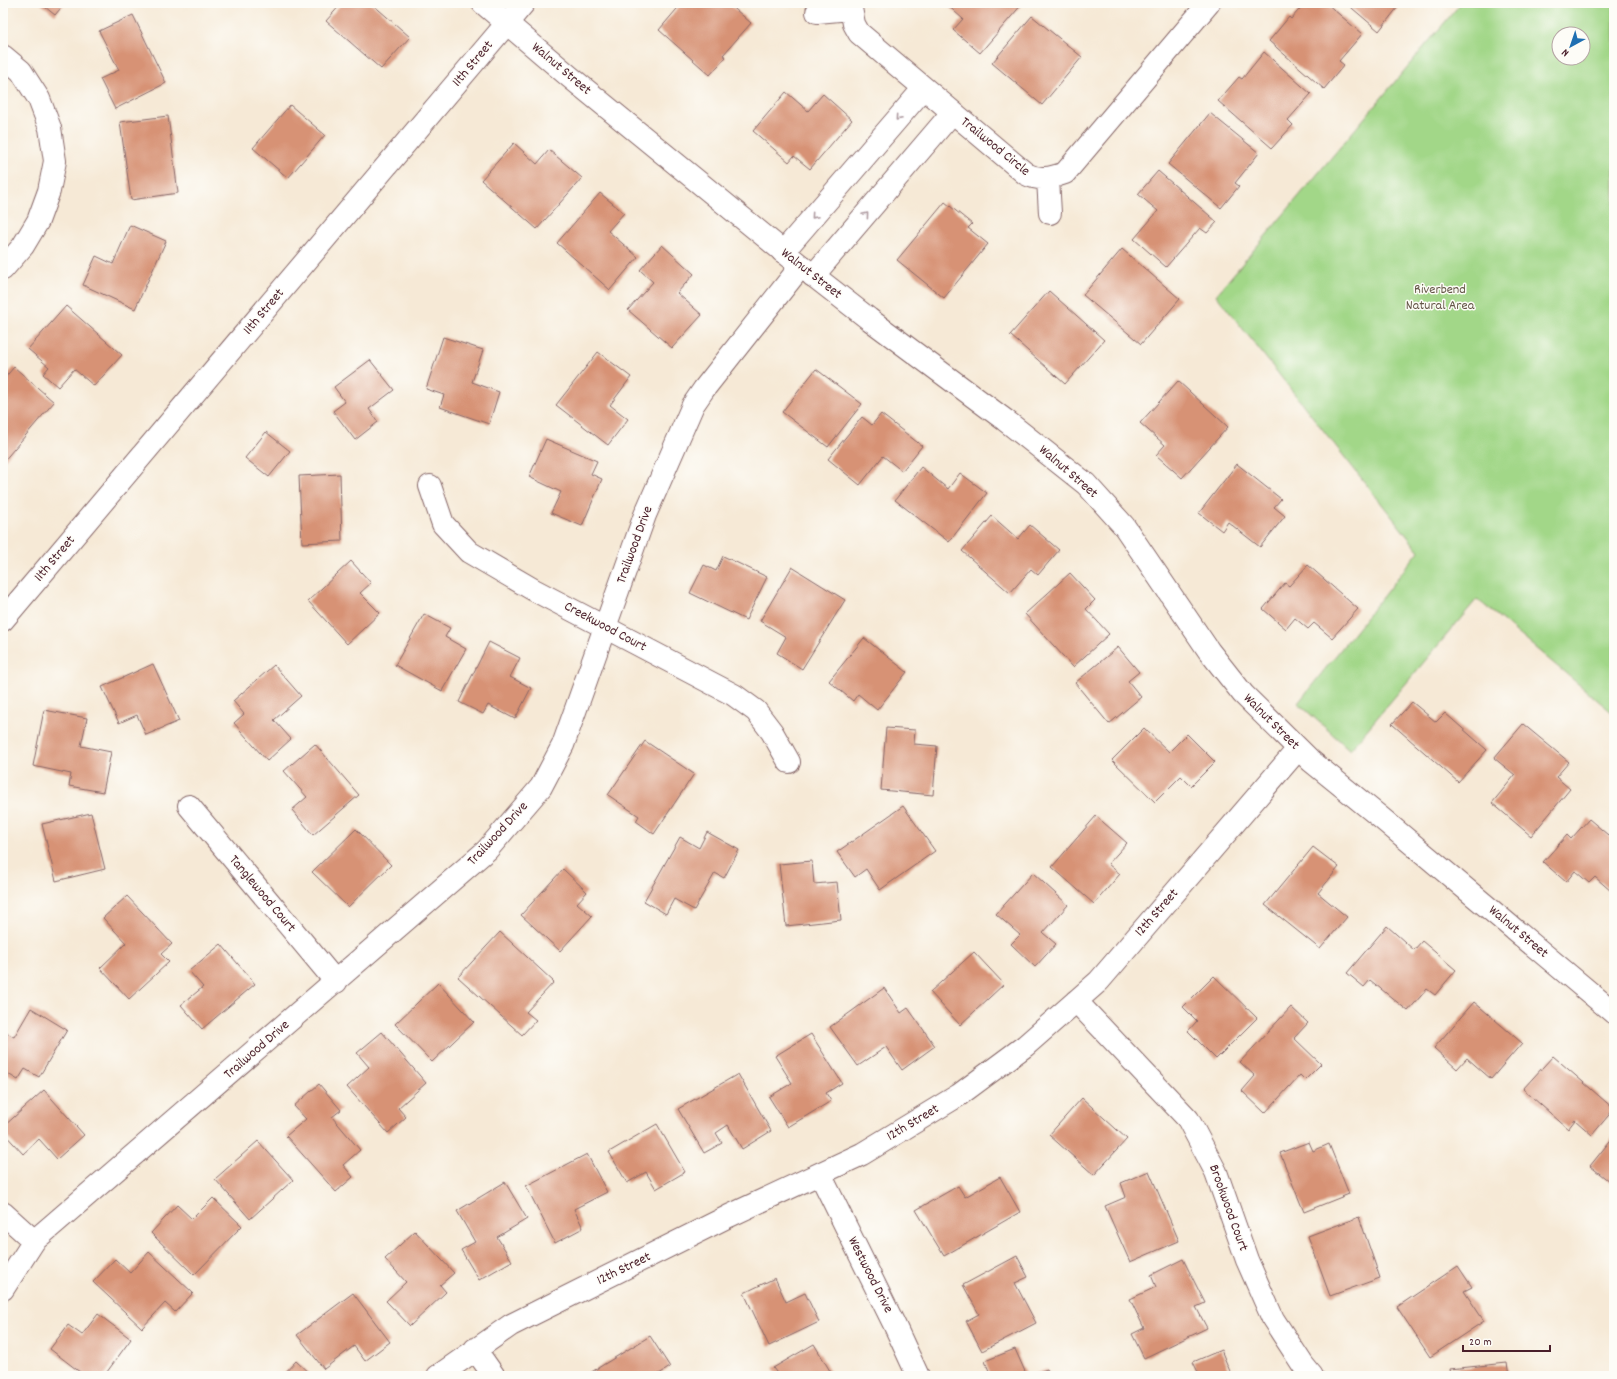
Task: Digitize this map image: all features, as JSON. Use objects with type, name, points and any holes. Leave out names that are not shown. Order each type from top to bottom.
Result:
[{"type":"street","name":"Walnut Street","points":[[484,3],[576,82],[783,252],[868,319],[1005,420],[1086,484],[1124,526],[1208,651],[1243,694],[1298,749],[1614,1013]]},
{"type":"street","name":"11th Street","points":[[3,620],[524,3]]},
{"type":"street","name":"Trailwood Circle","points":[[850,6],[854,24],[859,33],[1026,174],[1034,178],[1048,179],[1064,173],[1209,3]]},
{"type":"street","points":[[817,12],[850,6]]},
{"type":"street","points":[[3,56],[20,71],[40,99],[50,128],[55,161],[49,192],[38,221],[23,246],[3,269]]},
{"type":"street","points":[[783,252],[924,88]]},
{"type":"street","name":"Trailwood Drive","points":[[3,1289],[34,1241],[336,982],[487,850],[541,787],[563,746],[645,515],[693,406],[704,388],[807,271],[952,112]]},
{"type":"street","points":[[1048,179],[1050,213]]},
{"type":"street","name":"Creekwood Court","points":[[430,486],[443,524],[469,552],[534,590],[734,695],[756,711],[772,732],[789,762]]},
{"type":"street","name":"12th Street","points":[[438,1376],[511,1325],[729,1216],[862,1154],[959,1095],[1025,1046],[1098,981],[1298,749]]},
{"type":"street","name":"Tanglewood Court","points":[[189,806],[336,982]]},
{"type":"street","name":"Brookwood Court","points":[[1076,1001],[1188,1119],[1216,1172],[1247,1260],[1274,1319],[1303,1365],[1312,1376]]},
{"type":"street","name":"Westwood Drive","points":[[820,1174],[918,1376]]},
{"type":"street","points":[[3,1213],[34,1241]]},
{"type":"street","points":[[475,1349],[494,1376]]},
{"type":"green space","name":"Riverbend Natural Area","points":[[1461,3],[1614,3],[1614,714],[1477,599],[1350,750],[1298,703],[1419,551],[1216,295]]},
{"type":"building","points":[[40,3],[65,3],[55,15]]},
{"type":"building","points":[[342,3],[371,3],[410,37],[381,69],[326,21]]},
{"type":"building","points":[[682,3],[728,3],[751,23],[723,55],[726,57],[710,75],[659,30]]},
{"type":"building","points":[[945,3],[1023,3],[980,53],[953,30],[963,19]]},
{"type":"building","points":[[1305,3],[1326,3],[1362,34],[1339,61],[1344,65],[1324,89],[1269,41],[1289,17],[1291,19]]},
{"type":"building","points":[[1346,3],[1394,3],[1398,7],[1379,31]]},
{"type":"building","points":[[133,15],[166,83],[115,109],[100,79],[119,70],[99,31]]},
{"type":"building","points":[[1032,16],[1082,57],[1042,105],[992,63]]},
{"type":"building","points":[[1264,52],[1311,94],[1288,120],[1293,125],[1272,148],[1218,101],[1239,77],[1242,79]]},
{"type":"building","points":[[786,92],[808,111],[823,94],[852,120],[810,169],[794,156],[789,162],[753,131]]},
{"type":"building","points":[[290,105],[325,135],[288,178],[253,148]]},
{"type":"building","points":[[1210,113],[1259,153],[1235,183],[1239,186],[1221,208],[1168,164]]},
{"type":"building","points":[[168,116],[178,193],[131,200],[120,122]]},
{"type":"building","points":[[514,143],[537,164],[549,150],[582,178],[537,229],[481,180]]},
{"type":"building","points":[[1158,171],[1217,222],[1207,233],[1200,228],[1166,267],[1134,239],[1158,211],[1138,194]]},
{"type":"building","points":[[600,193],[624,213],[608,231],[638,257],[610,290],[557,243]]},
{"type":"building","points":[[945,202],[972,224],[968,228],[988,244],[944,298],[897,260]]},
{"type":"building","points":[[130,225],[166,241],[135,309],[83,285],[96,256],[113,264]]},
{"type":"building","points":[[662,245],[694,274],[677,293],[702,315],[672,348],[628,310],[653,282],[640,270]]},
{"type":"building","points":[[1122,249],[1180,299],[1141,344],[1083,295]]},
{"type":"building","points":[[1049,291],[1104,340],[1065,384],[1010,335]]},
{"type":"building","points":[[66,306],[122,355],[94,386],[74,369],[58,387],[43,374],[49,367],[28,349]]},
{"type":"building","points":[[443,337],[483,350],[472,382],[499,392],[489,424],[440,407],[444,395],[426,389]]},
{"type":"building","points":[[598,352],[631,377],[610,405],[628,419],[608,445],[556,405]]},
{"type":"building","points":[[370,360],[394,390],[369,409],[378,422],[355,440],[333,411],[345,402],[334,387]]},
{"type":"building","points":[[14,367],[54,402],[3,462],[3,380]]},
{"type":"building","points":[[816,369],[862,404],[828,447],[782,412]]},
{"type":"building","points":[[1178,381],[1228,427],[1182,478],[1156,455],[1165,445],[1140,423]]},
{"type":"building","points":[[881,414],[922,446],[902,471],[883,456],[860,485],[828,459],[862,417],[872,425]]},
{"type":"building","points":[[266,432],[290,451],[269,477],[245,458]]},
{"type":"building","points":[[546,439],[597,461],[591,474],[602,479],[582,526],[551,513],[561,492],[529,477]]},
{"type":"building","points":[[1237,464],[1281,499],[1274,507],[1285,516],[1260,547],[1228,522],[1222,531],[1199,513]]},
{"type":"building","points":[[921,467],[948,489],[960,473],[987,493],[949,542],[895,500]]},
{"type":"building","points":[[340,474],[342,541],[302,543],[299,476]]},
{"type":"building","points":[[992,516],[1018,539],[1030,525],[1059,550],[1038,575],[1031,569],[1010,593],[962,551]]},
{"type":"building","points":[[723,556],[767,577],[746,620],[690,593],[704,565],[716,571]]},
{"type":"building","points":[[351,561],[371,583],[360,593],[380,613],[347,644],[308,601]]},
{"type":"building","points":[[1308,565],[1358,609],[1332,638],[1314,623],[1308,629],[1295,618],[1286,629],[1263,609],[1285,583],[1289,586]]},
{"type":"building","points":[[792,567],[845,600],[802,669],[777,653],[786,637],[760,621]]},
{"type":"building","points":[[1070,573],[1095,600],[1086,609],[1109,634],[1073,667],[1025,614]]},
{"type":"building","points":[[424,614],[450,628],[445,637],[466,649],[442,691],[395,665]]},
{"type":"building","points":[[864,638],[907,672],[877,710],[858,694],[853,701],[829,681]]},
{"type":"building","points":[[489,642],[520,658],[510,677],[531,688],[515,719],[488,705],[483,714],[459,702]]},
{"type":"building","points":[[1118,647],[1139,672],[1128,681],[1141,697],[1109,724],[1075,683]]},
{"type":"building","points":[[153,664],[179,721],[146,735],[137,715],[119,723],[102,687]]},
{"type":"building","points":[[274,665],[301,696],[274,720],[291,739],[267,761],[234,723],[244,714],[233,701]]},
{"type":"building","points":[[1412,702],[1436,722],[1445,713],[1487,750],[1458,782],[1392,724]]},
{"type":"building","points":[[44,710],[87,718],[81,746],[111,752],[103,792],[69,786],[71,774],[33,766]]},
{"type":"building","points":[[1523,724],[1569,762],[1556,777],[1570,789],[1531,836],[1492,803],[1515,775],[1494,758]]},
{"type":"building","points":[[886,728],[915,730],[914,744],[937,746],[933,795],[881,790]]},
{"type":"building","points":[[1144,728],[1169,752],[1187,734],[1215,762],[1191,786],[1181,776],[1155,802],[1112,760]]},
{"type":"building","points":[[645,741],[694,774],[654,834],[636,821],[639,816],[608,795]]},
{"type":"building","points":[[315,744],[359,795],[313,835],[292,810],[307,797],[284,771]]},
{"type":"building","points":[[903,806],[935,851],[880,890],[866,869],[855,877],[837,852]]},
{"type":"building","points":[[91,813],[105,869],[56,881],[42,824]]},
{"type":"building","points":[[1096,816],[1127,843],[1108,864],[1120,874],[1094,904],[1052,867]]},
{"type":"building","points":[[1589,819],[1614,840],[1614,889],[1612,892],[1595,877],[1589,883],[1575,871],[1566,882],[1543,862],[1567,835],[1571,839]]},
{"type":"building","points":[[356,829],[391,865],[348,907],[312,872]]},
{"type":"building","points":[[707,832],[739,850],[724,878],[715,873],[694,910],[674,899],[666,914],[644,901],[680,837],[699,848]]},
{"type":"building","points":[[1313,847],[1339,867],[1318,893],[1347,917],[1320,949],[1265,905]]},
{"type":"building","points":[[812,861],[814,884],[837,882],[841,920],[786,926],[779,864]]},
{"type":"building","points":[[563,869],[587,892],[577,903],[592,916],[560,951],[521,915]]},
{"type":"building","points":[[1033,873],[1068,905],[1043,933],[1056,944],[1035,967],[1011,944],[1020,935],[996,914]]},
{"type":"building","points":[[127,896],[172,944],[161,954],[169,962],[129,999],[100,968],[126,943],[103,918]]},
{"type":"building","points":[[1387,926],[1414,950],[1422,941],[1456,970],[1435,995],[1427,989],[1408,1011],[1370,980],[1364,987],[1347,973]]},
{"type":"building","points":[[500,932],[554,982],[526,1012],[536,1020],[522,1035],[458,977]]},
{"type":"building","points":[[221,944],[255,984],[202,1029],[181,1005],[203,987],[189,971]]},
{"type":"building","points":[[974,952],[1004,984],[960,1025],[930,992]]},
{"type":"building","points":[[1214,976],[1257,1018],[1216,1059],[1188,1031],[1197,1021],[1183,1007]]},
{"type":"building","points":[[438,983],[474,1022],[432,1062],[395,1024]]},
{"type":"building","points":[[884,988],[901,1013],[908,1008],[935,1046],[902,1070],[886,1047],[858,1066],[830,1027]]},
{"type":"building","points":[[1474,1002],[1522,1043],[1491,1079],[1467,1058],[1457,1069],[1434,1048]]},
{"type":"building","points":[[1291,1007],[1308,1023],[1294,1038],[1321,1064],[1305,1080],[1300,1075],[1265,1113],[1242,1091],[1255,1076],[1240,1062]]},
{"type":"building","points":[[31,1008],[67,1030],[39,1077],[25,1069],[18,1080],[3,1071],[3,1031],[14,1037]]},
{"type":"building","points":[[382,1032],[426,1083],[398,1108],[406,1117],[388,1133],[347,1087],[369,1067],[357,1053]]},
{"type":"building","points":[[811,1034],[842,1083],[826,1093],[831,1101],[788,1127],[769,1097],[792,1083],[775,1056]]},
{"type":"building","points":[[1553,1056],[1614,1109],[1592,1135],[1575,1120],[1568,1129],[1523,1089]]},
{"type":"building","points":[[738,1074],[771,1131],[742,1149],[728,1125],[716,1133],[722,1143],[704,1153],[678,1109]]},
{"type":"building","points":[[319,1084],[341,1110],[332,1117],[360,1150],[343,1165],[353,1177],[336,1192],[286,1136],[306,1119],[294,1106]]},
{"type":"building","points":[[44,1090],[84,1135],[57,1159],[39,1139],[23,1154],[3,1132],[3,1127]]},
{"type":"building","points":[[1082,1098],[1127,1139],[1094,1175],[1049,1135]]},
{"type":"building","points":[[657,1124],[685,1172],[656,1189],[646,1172],[627,1183],[609,1152]]},
{"type":"building","points":[[1614,1136],[1614,1185],[1590,1166]]},
{"type":"building","points":[[258,1141],[293,1180],[250,1219],[215,1179]]},
{"type":"building","points":[[1309,1142],[1313,1151],[1329,1144],[1349,1194],[1304,1212],[1280,1153]]},
{"type":"building","points":[[587,1154],[607,1192],[574,1209],[583,1228],[555,1243],[526,1186]]},
{"type":"building","points":[[1149,1171],[1179,1241],[1130,1262],[1105,1206],[1126,1197],[1121,1183]]},
{"type":"building","points":[[1000,1177],[1020,1212],[944,1256],[916,1210],[958,1186],[965,1197]]},
{"type":"building","points":[[505,1182],[527,1219],[497,1237],[512,1261],[479,1280],[461,1250],[475,1242],[457,1211]]},
{"type":"building","points":[[213,1198],[242,1226],[194,1275],[151,1233],[177,1205],[192,1219]]},
{"type":"building","points":[[1359,1217],[1380,1278],[1330,1296],[1308,1236]]},
{"type":"building","points":[[415,1231],[454,1273],[440,1285],[446,1292],[410,1326],[386,1301],[406,1282],[385,1259]]},
{"type":"building","points":[[149,1252],[193,1293],[175,1312],[165,1303],[142,1328],[93,1282],[115,1259],[130,1273]]},
{"type":"building","points":[[1017,1256],[1028,1277],[1015,1283],[1036,1323],[982,1351],[966,1321],[979,1314],[963,1285]]},
{"type":"building","points":[[1183,1259],[1205,1303],[1196,1307],[1207,1328],[1144,1358],[1132,1334],[1144,1328],[1130,1299],[1156,1287],[1151,1275]]},
{"type":"building","points":[[1458,1266],[1472,1287],[1464,1291],[1484,1321],[1430,1357],[1397,1307]]},
{"type":"building","points":[[775,1278],[786,1302],[805,1293],[819,1322],[769,1346],[744,1293]]},
{"type":"building","points":[[353,1293],[390,1342],[365,1361],[354,1346],[324,1369],[297,1335]]},
{"type":"building","points":[[98,1314],[131,1339],[104,1376],[85,1376],[50,1349],[68,1325],[82,1335]]},
{"type":"building","points":[[650,1336],[670,1367],[656,1376],[585,1376]]},
{"type":"building","points":[[814,1344],[833,1376],[779,1376],[773,1368]]},
{"type":"building","points":[[1015,1349],[1027,1376],[991,1376],[985,1361]]},
{"type":"building","points":[[1221,1350],[1232,1376],[1189,1376],[1198,1372],[1193,1362]]},
{"type":"building","points":[[296,1361],[312,1376],[282,1376]]},
{"type":"building","points":[[1507,1363],[1509,1376],[1451,1376],[1450,1369]]},
{"type":"building","points":[[1047,1369],[1050,1376],[1029,1376]]},
{"type":"building","points":[[59,1372],[65,1376],[56,1376]]}]
